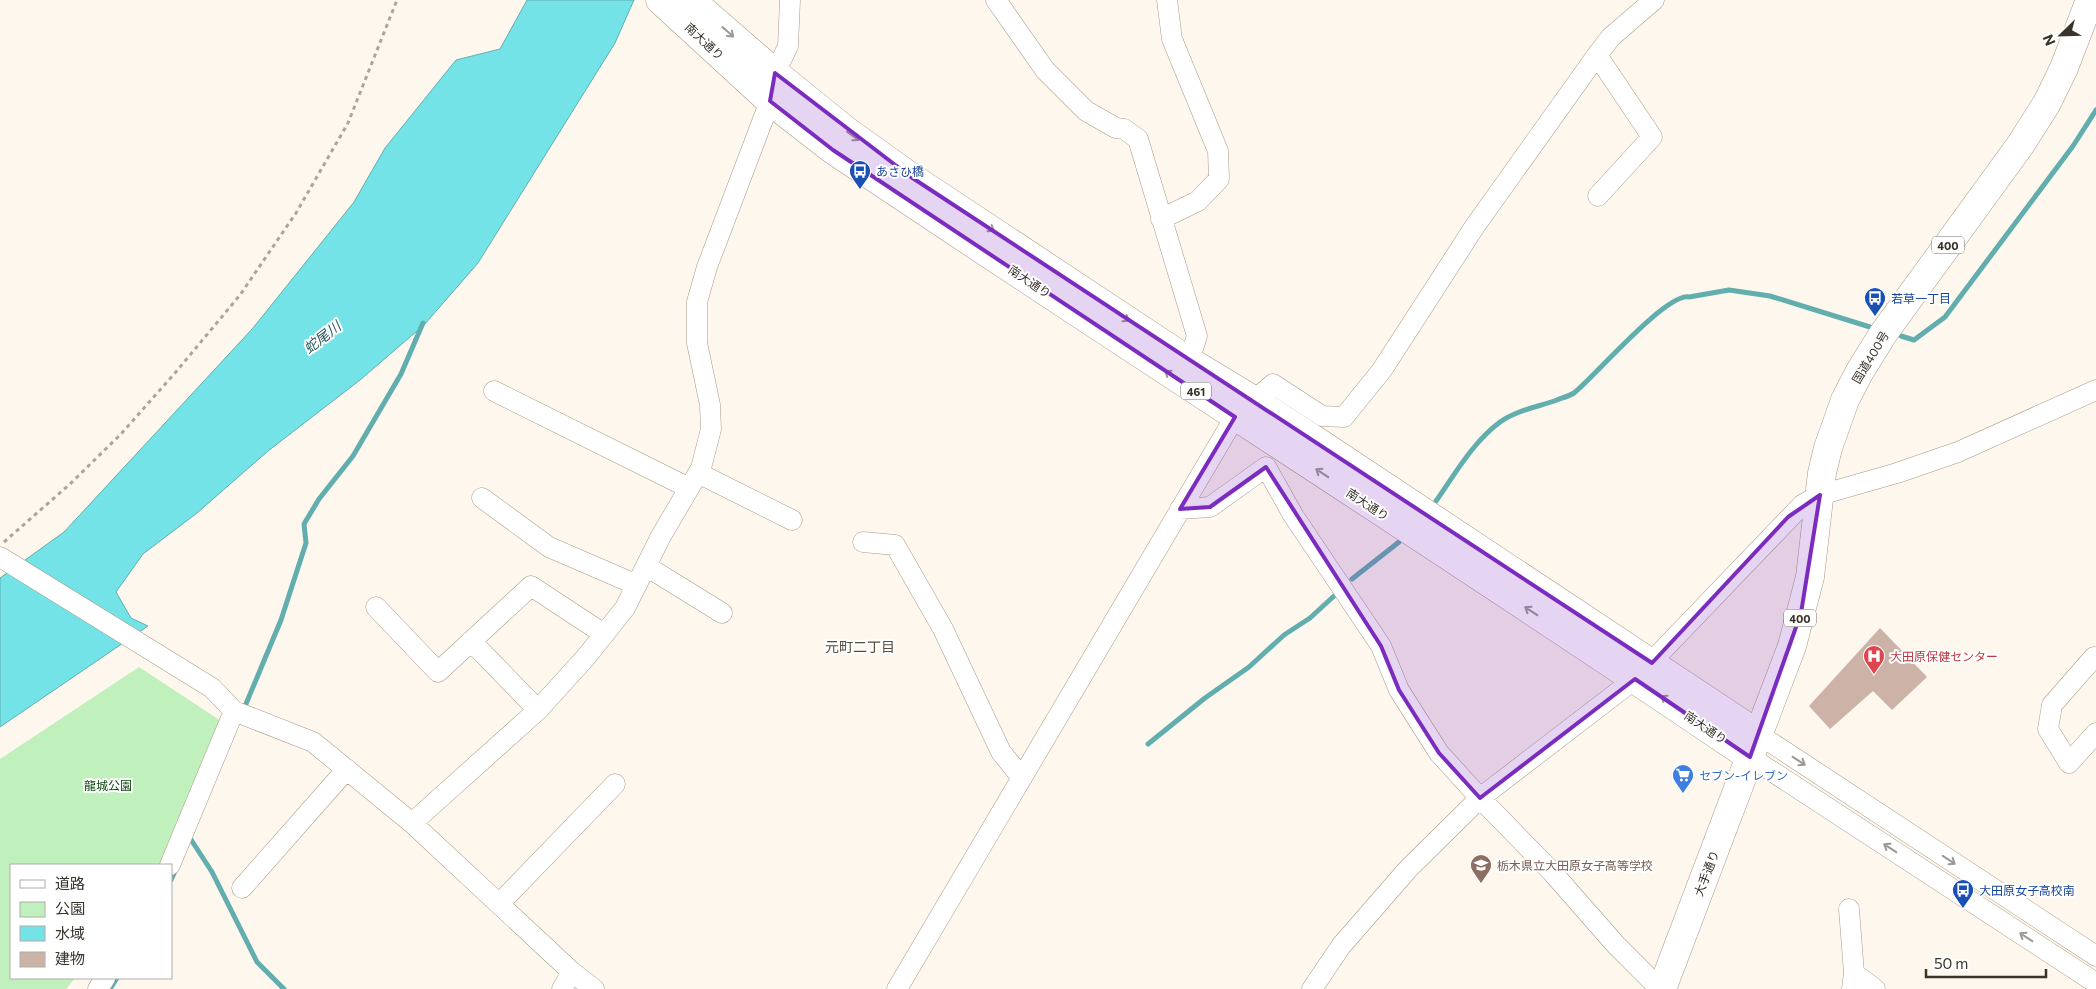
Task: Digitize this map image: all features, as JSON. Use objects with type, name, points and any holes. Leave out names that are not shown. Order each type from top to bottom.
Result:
[{"type":"highway","name":"南大通り","points":[[660,0],[770,101],[841,155],[1245,409],[1644,671],[1754,746]]},
{"type":"highway","name":"南大通り","points":[[691,0],[775,73],[848,132],[911,177],[1189,362],[1245,409]]},
{"type":"highway","name":"国道400号","points":[[1754,746],[1792,646],[1801,613],[1813,560],[1820,495],[1828,448],[1842,408],[1860,371],[1883,334],[2021,144],[2047,102],[2064,68],[2090,0]]},
{"type":"highway","name":"大手通り","points":[[1661,989],[1754,746]]},
{"type":"street","points":[[412,823],[538,710],[604,634],[625,608],[693,481],[711,429],[710,405],[697,343],[698,302],[708,267],[770,101],[775,73],[788,46],[790,0]]},
{"type":"street","points":[[996,0],[1045,70],[1086,111],[1116,128],[1124,129],[1138,140],[1197,336],[1189,362]]},
{"type":"street","points":[[1161,219],[1198,201],[1219,179],[1218,151],[1172,39],[1167,0]]},
{"type":"street","points":[[897,989],[1180,509],[1245,409],[1273,384],[1322,416],[1344,417],[1382,370],[1475,226],[1597,55],[1611,37],[1654,0]]},
{"type":"street","points":[[1597,55],[1652,137],[1598,196]]},
{"type":"street","points":[[1312,989],[1341,946],[1408,869],[1480,798],[1644,671],[1802,504],[1820,495],[1897,473],[1958,452],[2096,390]]},
{"type":"street","points":[[494,391],[693,481],[792,520]]},
{"type":"street","points":[[1180,509],[1210,507],[1266,466],[1293,515],[1381,646],[1399,690],[1439,753],[1552,872],[1616,945],[1661,989]]},
{"type":"street","points":[[482,498],[550,546],[637,585]]},
{"type":"street","points":[[863,542],[895,545],[943,629],[1001,752],[1022,778]]},
{"type":"street","points":[[0,557],[212,688],[234,711],[313,742],[412,823],[499,904],[567,981],[594,989]]},
{"type":"street","points":[[646,566],[722,613]]},
{"type":"street","points":[[376,607],[438,672],[531,586],[604,634]]},
{"type":"street","points":[[471,641],[538,710]]},
{"type":"street","points":[[2096,659],[2094,657],[2052,705],[2048,729],[2069,763],[2096,733]]},
{"type":"street","points":[[170,864],[234,711]]},
{"type":"street","name":"南大通り","points":[[1754,746],[2096,956]]},
{"type":"street","name":"南大通り","points":[[1754,746],[2096,983]]},
{"type":"street","points":[[242,888],[346,769]]},
{"type":"street","points":[[499,904],[615,784]]},
{"type":"street","points":[[1849,909],[1853,981],[1875,989]]},
{"type":"path","points":[[0,546],[70,484],[121,434],[176,373],[240,295],[296,213],[348,124],[397,0]]},
{"type":"highlighted area","points":[[775,73],[911,177],[1652,663],[1788,517],[1820,495],[1801,613],[1750,757],[1635,679],[1480,798],[1439,753],[1399,690],[1381,646],[1266,467],[1210,507],[1180,509],[1235,417],[833,150],[770,101]]},
{"type":"green space","name":"龍城公園","points":[[139,667],[221,721],[161,864],[10,864],[10,979],[74,979],[66,989],[0,989],[0,759]]},
{"type":"water","name":"蛇尾川","points":[[527,0],[634,0],[615,43],[478,263],[424,325],[360,380],[268,451],[197,513],[143,554],[116,592],[131,618],[148,626],[0,727],[0,578],[64,532],[253,328],[354,202],[385,148],[456,60],[500,49]]},
{"type":"building","points":[[1880,628],[1927,677],[1892,710],[1873,691],[1830,729],[1809,706]]},
{"type":"waterway","points":[[1901,336],[1914,340],[1945,317],[2073,146],[2096,110]]},
{"type":"waterway","points":[[1436,501],[1465,459],[1490,430],[1513,414],[1574,393],[1648,321],[1678,299],[1729,290],[1770,296],[1870,327]]},
{"type":"waterway","points":[[243,711],[281,620],[306,543],[304,524],[319,499],[353,456],[401,374],[423,323]]},
{"type":"waterway","points":[[1352,579],[1399,542]]},
{"type":"waterway","points":[[1148,744],[1205,698],[1249,667],[1284,635],[1310,618],[1334,596]]},
{"type":"waterway","points":[[190,838],[212,872],[257,962],[284,989]]},
{"type":"waterway","points":[[172,878],[176,869]]},
{"type":"waterway","points":[[110,989],[116,979]]},
{"type":"place","name":"あさひ橋","points":[[860,190]]},
{"type":"place","name":"若草一丁目","points":[[1875,317]]},
{"type":"place","name":"大田原保健センター","points":[[1874,675]]},
{"type":"place","name":"セブン-イレブン","points":[[1683,794]]},
{"type":"place","name":"栃木県立大田原女子高等学校","points":[[1481,884]]},
{"type":"place","name":"大田原女子高校南","points":[[1963,909]]},
{"type":"district","name":"元町二丁目","points":[[860,646]]}]
